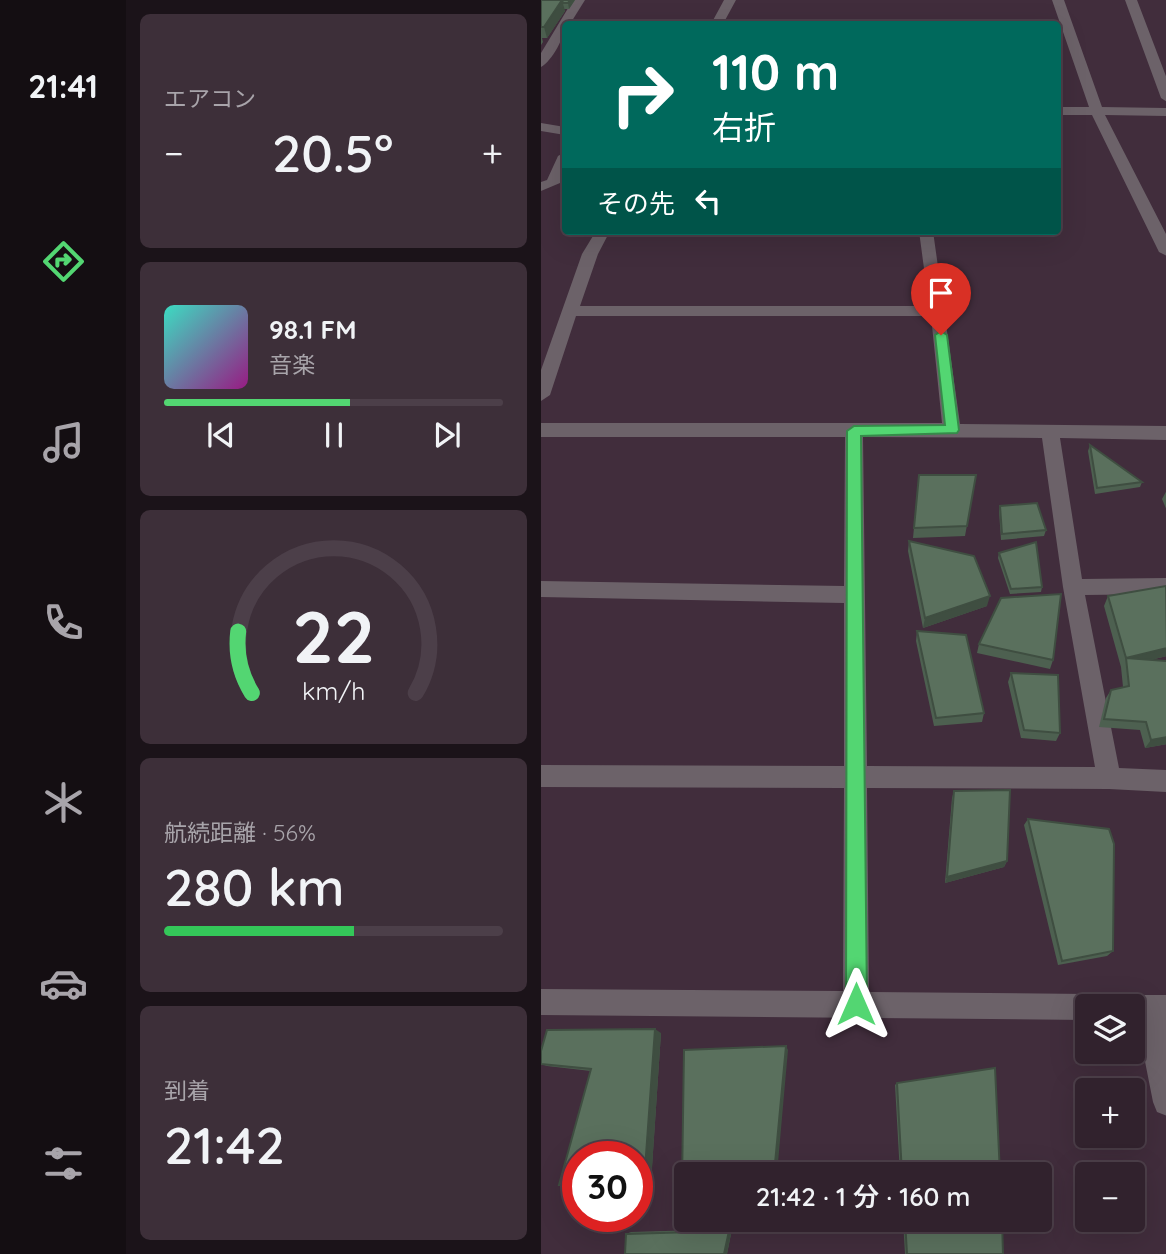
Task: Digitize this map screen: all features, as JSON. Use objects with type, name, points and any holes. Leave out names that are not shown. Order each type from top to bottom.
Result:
[{"type":"street","points":[[566,21],[579,0]]},
{"type":"street","points":[[719,21],[730,0]]},
{"type":"street","points":[[1058,0],[1097,112],[1166,252]]},
{"type":"street","points":[[1131,0],[1166,98]]},
{"type":"street","points":[[541,62],[562,28]]},
{"type":"street","points":[[1061,111],[1166,112]]},
{"type":"street","points":[[541,127],[562,130]]},
{"type":"street","points":[[541,187],[553,183],[562,163]]},
{"type":"street","points":[[541,395],[591,254],[601,235]]},
{"type":"street","points":[[927,235],[952,430]]},
{"type":"street","points":[[571,311],[938,311]]},
{"type":"street","points":[[541,430],[1166,433]]},
{"type":"street","points":[[854,431],[856,1004]]},
{"type":"street","points":[[1050,432],[1073,587],[1109,778]]},
{"type":"street","points":[[1073,587],[1166,586]]},
{"type":"street","points":[[541,589],[856,595]]},
{"type":"street","points":[[541,776],[1109,778],[1166,781]]},
{"type":"street","points":[[541,1002],[1075,1007]]},
{"type":"street","points":[[1149,1008],[1166,1102]]},
{"type":"building","points":[[541,0],[562,0],[544,27],[541,27]]},
{"type":"building","points":[[1090,445],[1142,482],[1097,488]]},
{"type":"building","points":[[919,475],[976,475],[967,526],[914,528]]},
{"type":"building","points":[[1037,503],[1046,530],[1002,534],[1000,506]]},
{"type":"building","points":[[909,541],[974,556],[990,596],[925,618]]},
{"type":"building","points":[[1036,542],[1042,587],[1011,589],[999,553]]},
{"type":"building","points":[[1166,586],[1167,648],[1126,658],[1108,596]]},
{"type":"building","points":[[1061,594],[1053,660],[979,644],[1001,598]]},
{"type":"building","points":[[917,631],[966,635],[984,713],[936,718]]},
{"type":"building","points":[[1126,658],[1167,661],[1167,737],[1151,740],[1146,722],[1104,719],[1111,690],[1129,686]]},
{"type":"building","points":[[1011,673],[1058,675],[1060,733],[1024,730]]},
{"type":"building","points":[[1010,790],[1007,861],[947,877],[954,791]]},
{"type":"building","points":[[1028,819],[1109,829],[1114,844],[1113,951],[1062,961]]},
{"type":"building","points":[[655,1029],[647,1141],[571,1141],[591,1069],[541,1064],[541,1051],[547,1030]]},
{"type":"building","points":[[786,1046],[775,1162],[682,1162],[684,1050]]},
{"type":"building","points":[[995,1068],[999,1162],[901,1162],[897,1083]]},
{"type":"building","points":[[729,1232],[724,1254],[625,1254],[626,1234]]},
{"type":"building","points":[[906,1232],[1002,1232],[1003,1254],[907,1254]]},
{"type":"route","points":[[856,1004],[854,431],[952,430],[941,335]]}]
